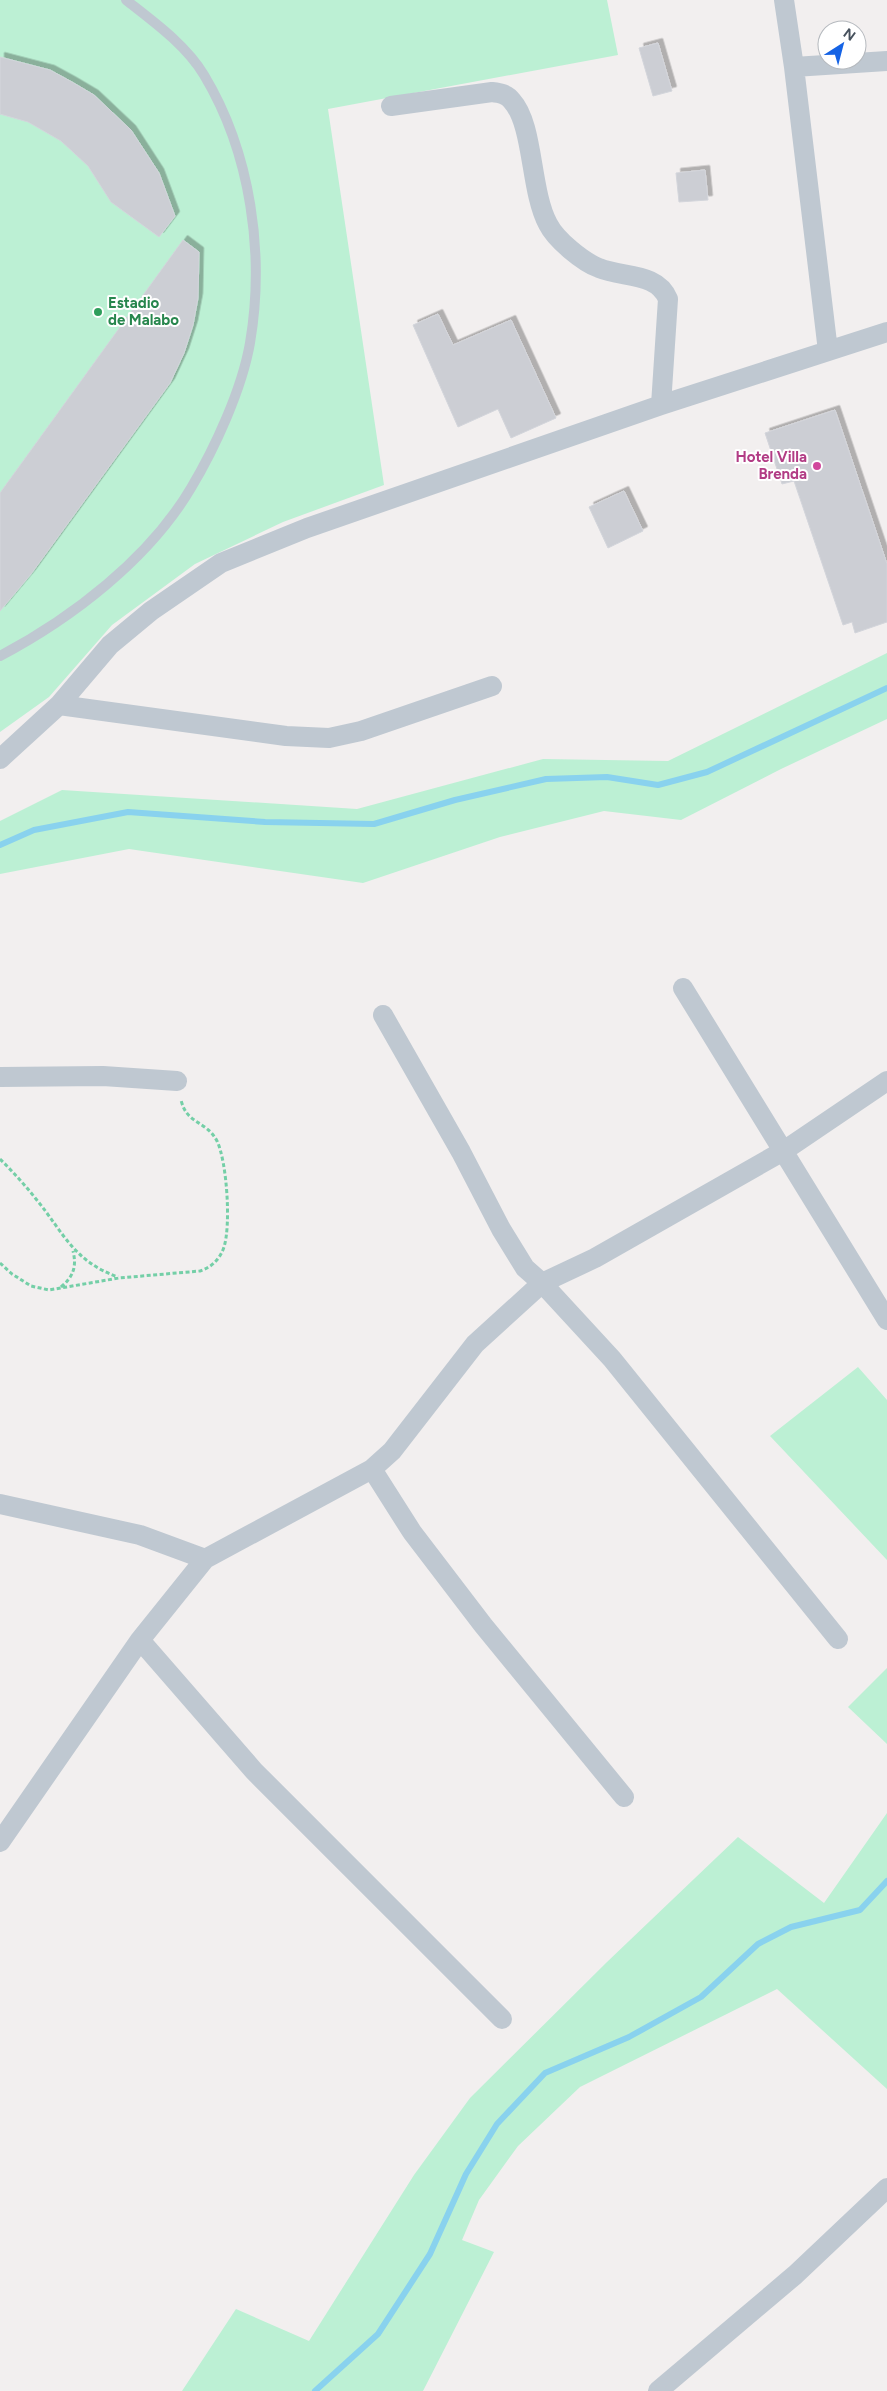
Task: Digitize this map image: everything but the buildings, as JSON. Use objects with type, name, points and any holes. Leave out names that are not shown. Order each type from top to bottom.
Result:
[{"type":"street","points":[[784,0],[794,67],[828,351]]},
{"type":"street","points":[[794,67],[887,61]]},
{"type":"street","points":[[391,106],[492,92],[504,94],[512,100],[522,114],[538,200],[548,225],[566,246],[599,268],[654,281],[665,290],[668,299],[661,405]]},
{"type":"street","points":[[0,759],[59,705],[110,645],[151,611],[221,563],[307,528],[661,405],[887,332]]},
{"type":"street","points":[[59,705],[286,736],[329,738],[361,731],[492,686]]},
{"type":"street","points":[[683,988],[887,1320]]},
{"type":"street","points":[[383,1015],[461,1152],[501,1229],[525,1268],[542,1283],[612,1359],[838,1639]]},
{"type":"street","points":[[0,1077],[103,1076],[176,1081]]},
{"type":"street","points":[[0,1842],[140,1640],[205,1559],[372,1469],[392,1451],[475,1344],[542,1283],[595,1258],[784,1150],[887,1081]]},
{"type":"street","points":[[372,1469],[418,1540],[483,1624],[624,1797]]},
{"type":"street","points":[[0,1504],[140,1535],[205,1559]]},
{"type":"street","points":[[140,1640],[254,1771],[502,2019]]},
{"type":"street","points":[[658,2391],[795,2275],[887,2188]]},
{"type":"lane","points":[[0,656],[24,643],[102,588],[141,552],[157,533],[191,489],[221,431],[240,381],[250,344],[255,279],[253,214],[243,169],[234,140],[203,74],[185,51],[157,24],[126,0]]},
{"type":"path","points":[[0,1263],[12,1274],[31,1286],[49,1290],[120,1278],[200,1271],[210,1267],[223,1249],[228,1222],[221,1153],[213,1135],[184,1112],[176,1081]]},
{"type":"path","points":[[0,1160],[36,1198],[73,1251],[89,1264],[120,1278]]},
{"type":"path","points":[[60,1288],[69,1280],[74,1269],[73,1251]]},
{"type":"green space","points":[[0,0],[607,0],[618,55],[328,109],[384,485],[283,522],[195,564],[112,625],[49,697],[0,732]]},
{"type":"green space","points":[[887,653],[887,719],[781,769],[681,820],[604,811],[500,837],[363,883],[129,849],[0,874],[0,821],[62,790],[357,809],[543,759],[668,761]]},
{"type":"green space","points":[[858,1367],[887,1400],[887,1560],[770,1436]]},
{"type":"green space","points":[[887,1668],[887,1744],[848,1707]]},
{"type":"green space","points":[[887,1813],[887,2089],[777,1989],[580,2087],[518,2146],[479,2200],[462,2240],[494,2252],[423,2391],[182,2391],[236,2309],[309,2341],[414,2175],[470,2098],[607,1962],[738,1837],[824,1903]]},
{"type":"waterway","points":[[0,845],[34,830],[128,812],[265,822],[374,824],[455,800],[546,779],[607,777],[658,785],[707,772],[887,688]]},
{"type":"waterway","points":[[315,2391],[378,2334],[430,2254],[466,2174],[497,2124],[545,2073],[629,2037],[701,1997],[758,1944],[791,1927],[860,1910],[887,1881]]},
{"type":"place","name":"Estadio de Malabo","points":[[98,312]]},
{"type":"place","name":"Hotel Villa Brenda","points":[[817,466]]}]
